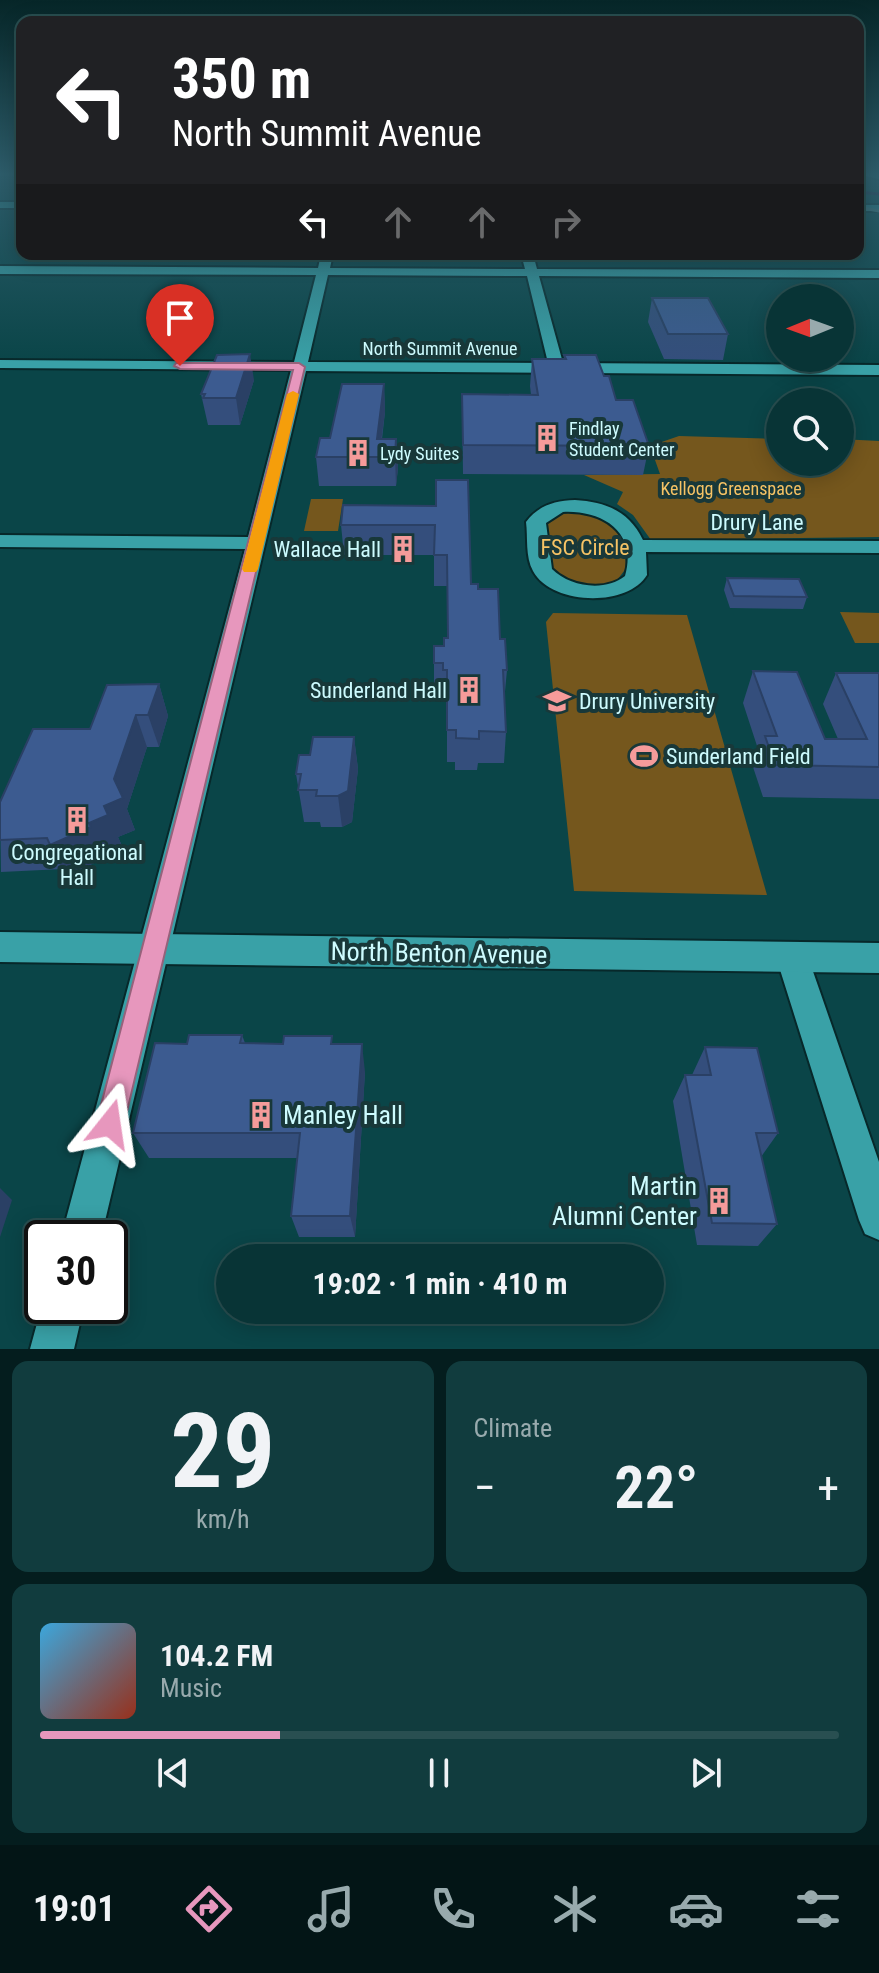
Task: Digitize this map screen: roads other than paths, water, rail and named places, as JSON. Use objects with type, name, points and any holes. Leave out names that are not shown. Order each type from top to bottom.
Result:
[{"type":"street","points":[[0,284],[24,260]]},
{"type":"street","points":[[86,1220],[325,260]]},
{"type":"street","points":[[528,260],[557,368]]},
{"type":"street","points":[[0,270],[879,274]]},
{"type":"street","name":"North Summit Avenue","points":[[0,364],[879,370]]},
{"type":"street","points":[[561,506],[591,506],[605,510],[626,524],[635,546],[638,571],[633,581],[613,591],[577,590],[563,586],[542,569],[536,522],[547,511],[561,506]]},
{"type":"street","points":[[0,541],[256,543]]},
{"type":"street","name":"Drury Lane","points":[[635,546],[879,547]]},
{"type":"street","name":"North Benton Avenue","points":[[0,947],[879,958]]},
{"type":"street","points":[[792,957],[879,1220]]},
{"type":"street","points":[[52,1349],[58,1324]]},
{"type":"place","name":"Findlay Student Center","points":[[547,438]]},
{"type":"place","name":"Lydy Suites","points":[[358,453]]},
{"type":"place","name":"Wallace Hall","points":[[403,549]]},
{"type":"place","name":"Sunderland Hall","points":[[469,690]]},
{"type":"place","name":"Drury University","points":[[557,701]]},
{"type":"place","name":"Sunderland Field","points":[[644,756]]},
{"type":"place","name":"Congregational Hall","points":[[77,820]]},
{"type":"place","name":"Manley Hall","points":[[261,1115]]},
{"type":"place","name":"Martin Alumni Center","points":[[719,1201]]},
{"type":"park label","name":"Kellogg Greenspace","points":[[731,488]]},
{"type":"park label","name":"FSC Circle","points":[[585,547]]}]
